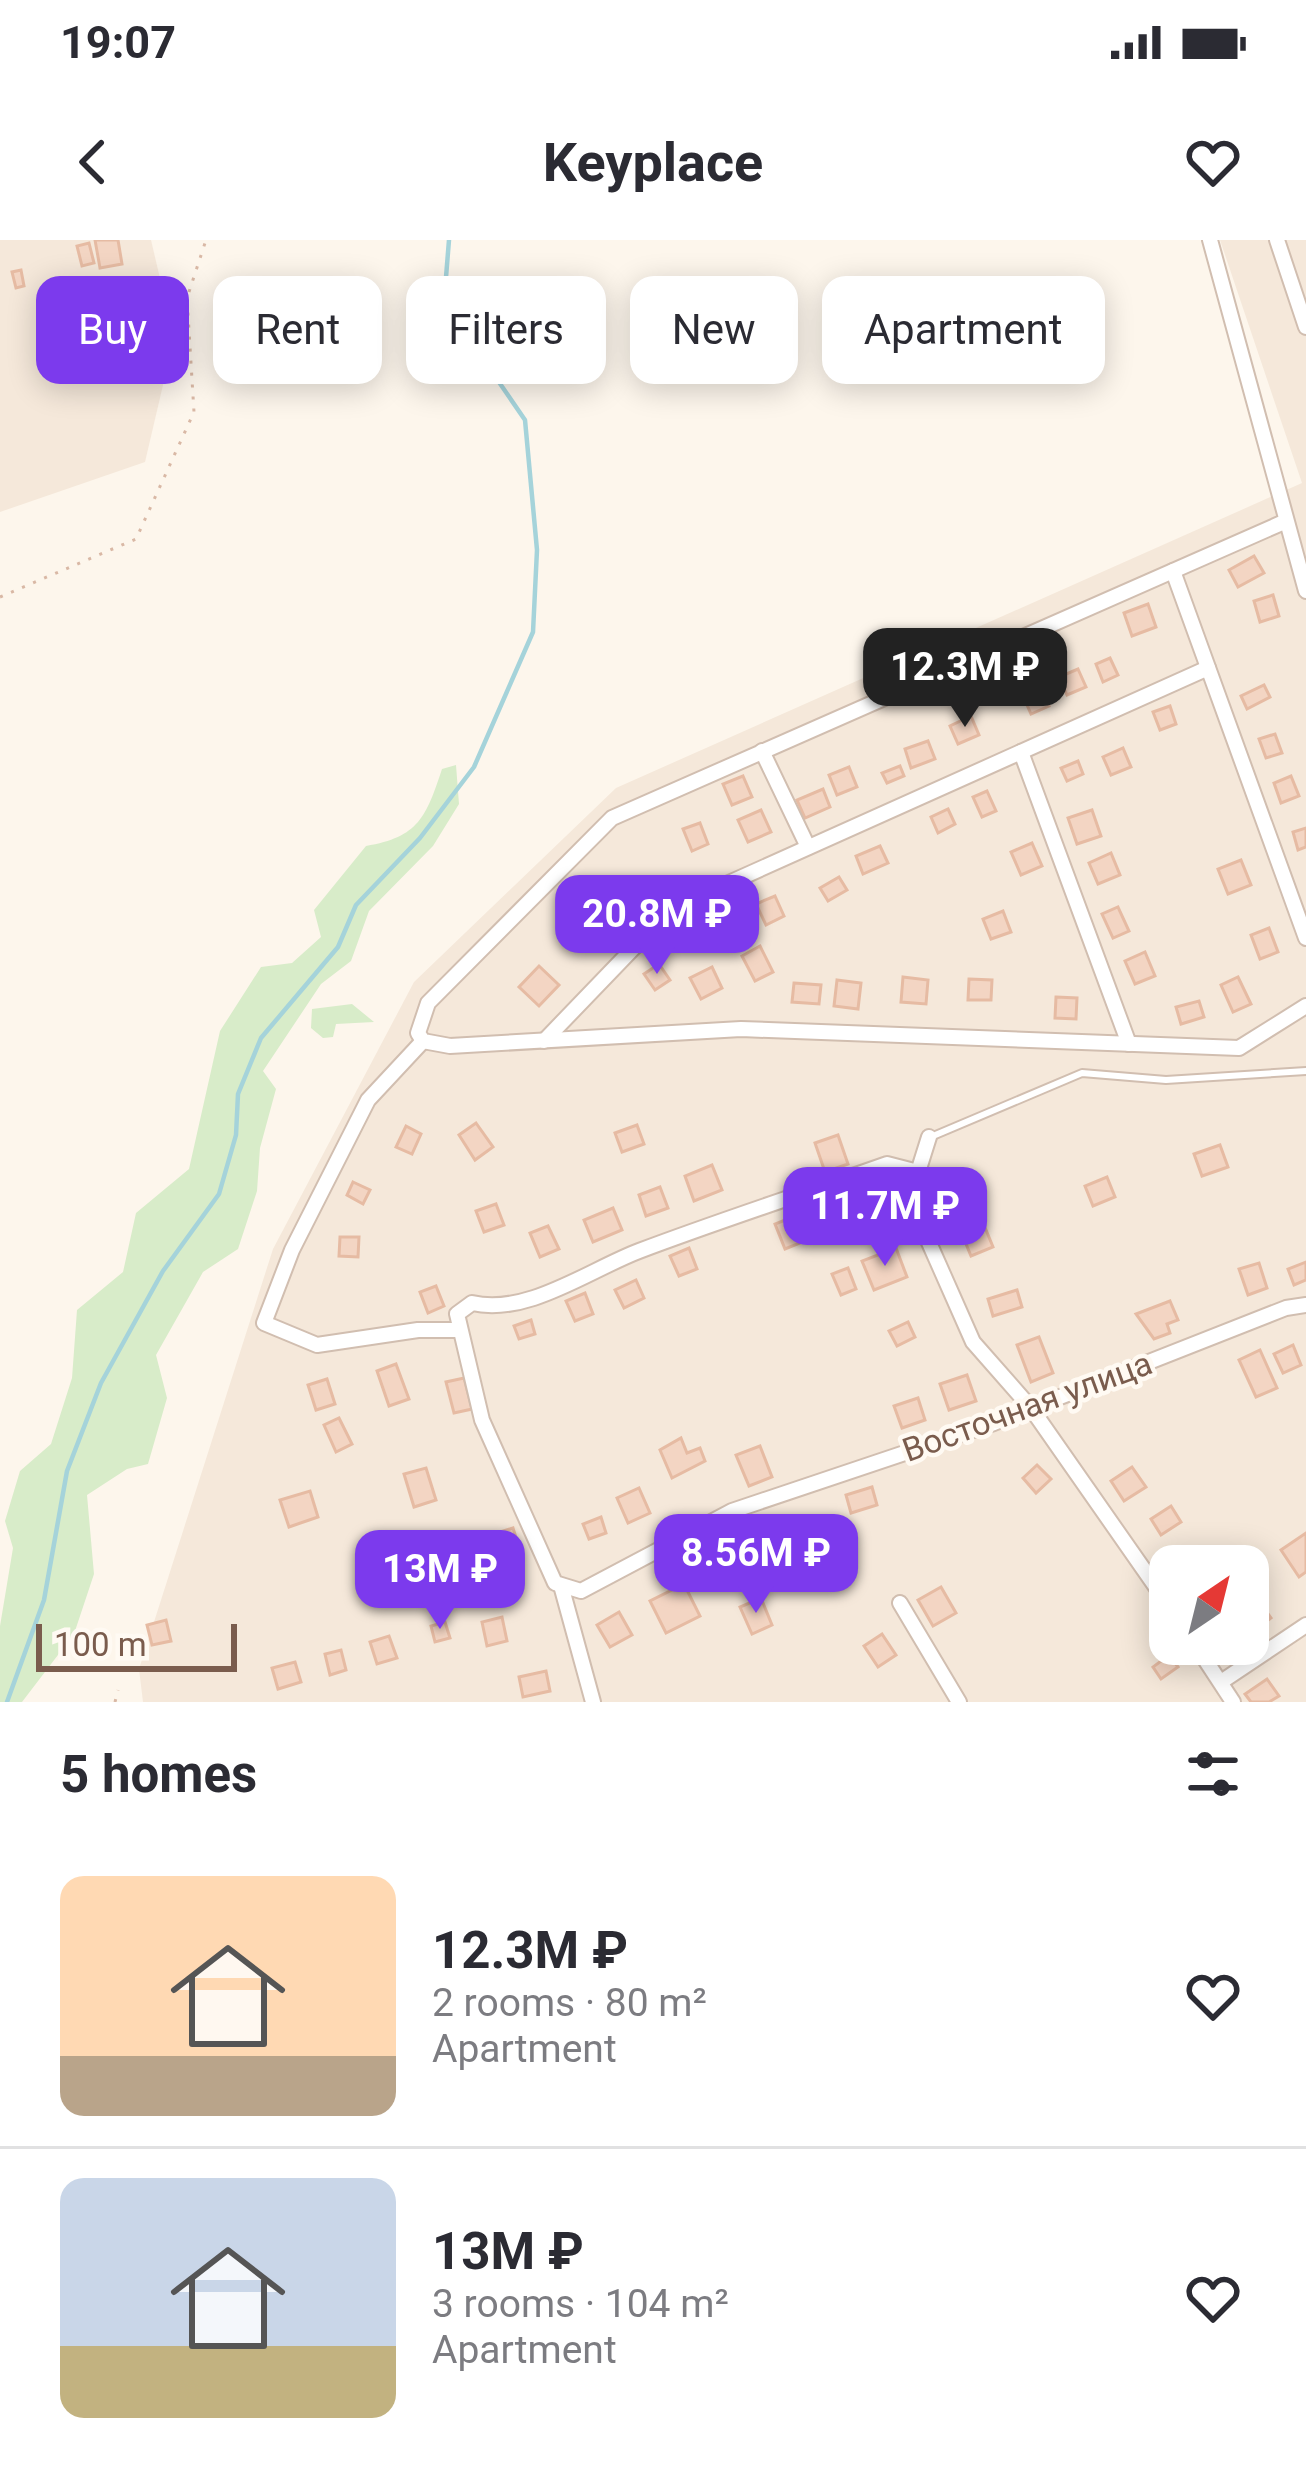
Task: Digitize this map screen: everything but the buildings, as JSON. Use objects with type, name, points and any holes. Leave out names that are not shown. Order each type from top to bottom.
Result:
[{"type":"street","points":[[1210,240],[1306,591]]},
{"type":"street","points":[[1277,240],[1306,327]]},
{"type":"street","points":[[1284,522],[612,818],[428,1003],[418,1033],[424,1041],[450,1046],[741,1029],[1239,1048],[1306,1006]]},
{"type":"street","points":[[1173,571],[1306,938]]},
{"type":"street","points":[[544,1040],[670,909],[1208,668]]},
{"type":"street","points":[[762,752],[808,847]]},
{"type":"street","points":[[1021,752],[1129,1043]]},
{"type":"street","points":[[424,1041],[368,1100],[292,1250],[264,1323],[317,1346],[418,1330],[457,1330]]},
{"type":"street","points":[[929,1137],[918,1172],[927,1238],[973,1342],[1031,1408],[1149,1577]]},
{"type":"street","points":[[593,1702],[558,1586],[482,1420],[457,1330],[457,1314],[472,1303],[491,1307],[526,1300],[638,1251],[887,1164],[918,1172]]},
{"type":"street","name":"Восточная улица","points":[[558,1586],[581,1591],[732,1511],[1031,1408],[1306,1305]]},
{"type":"street","points":[[900,1603],[959,1702]]},
{"type":"street","points":[[1221,1682],[1306,1625]]},
{"type":"street","points":[[1209,1665],[1233,1702]]},
{"type":"lane","points":[[929,1137],[1082,1073],[1166,1080],[1306,1071]]},
{"type":"path","points":[[0,597],[136,539],[194,412],[187,298],[206,240]]},
{"type":"path","points":[[116,1702],[118,1690]]},
{"type":"shaded area","points":[[0,240],[151,240],[159,276],[36,276],[36,384],[163,384],[145,462],[0,512]]},
{"type":"shaded area","points":[[1220,240],[1306,240],[1306,1702],[143,1702],[139,1669],[273,1249],[414,982],[616,788],[1302,483]]},
{"type":"green space","points":[[456,765],[459,804],[433,846],[369,911],[351,961],[321,984],[263,1071],[276,1089],[260,1148],[257,1191],[238,1249],[203,1272],[156,1355],[167,1398],[148,1464],[127,1469],[87,1495],[94,1574],[74,1634],[22,1702],[0,1702],[0,1626],[13,1548],[5,1521],[20,1471],[51,1444],[72,1378],[77,1310],[123,1272],[136,1213],[189,1169],[220,1031],[261,967],[292,963],[321,937],[314,910],[366,846],[398,837],[418,822],[442,769]]},
{"type":"green space","points":[[352,1004],[374,1022],[336,1024],[333,1037],[323,1038],[311,1028],[312,1009]]},
{"type":"waterway","points":[[7,1702],[44,1600],[67,1471],[101,1383],[163,1271],[219,1194],[236,1135],[238,1094],[261,1038],[338,947],[356,905],[420,838],[474,767],[533,632],[537,550],[525,420],[444,302],[449,240]]}]
